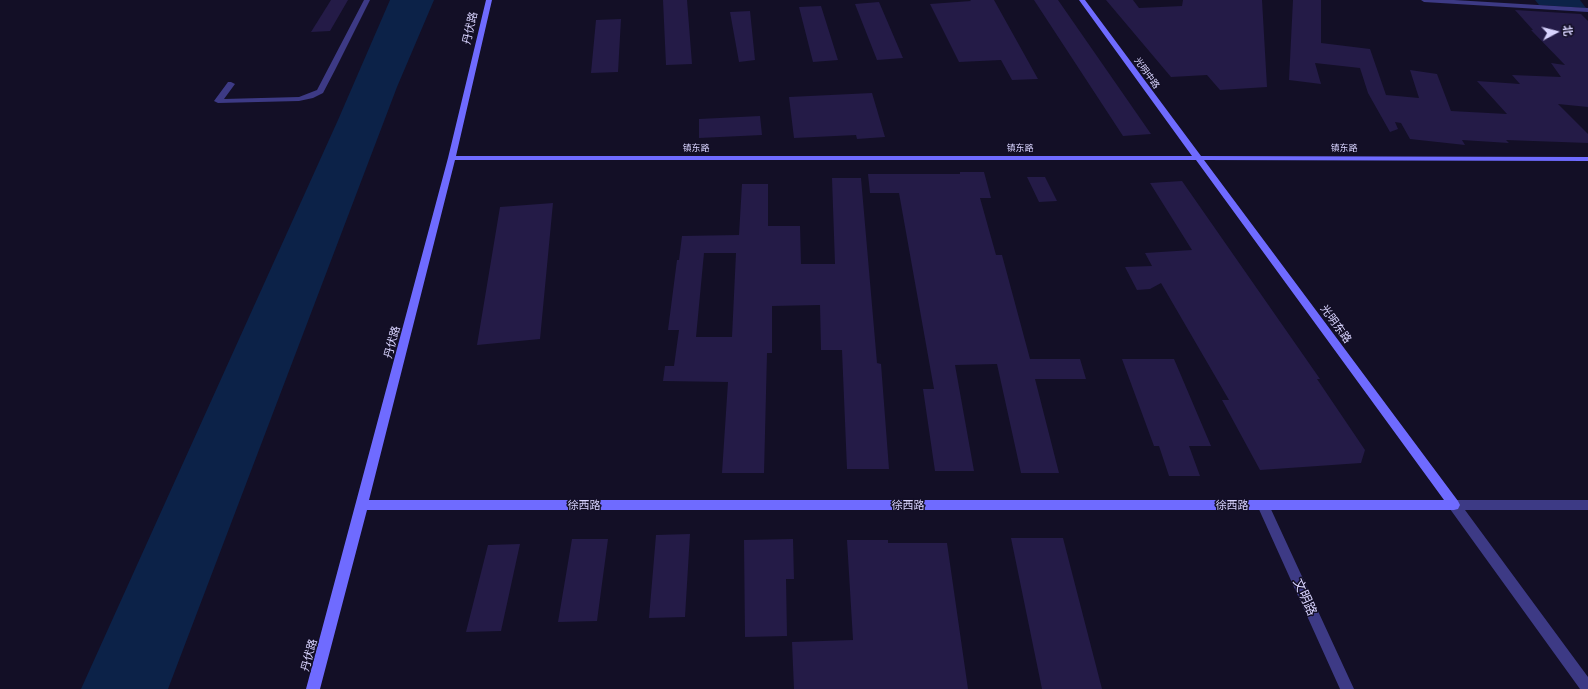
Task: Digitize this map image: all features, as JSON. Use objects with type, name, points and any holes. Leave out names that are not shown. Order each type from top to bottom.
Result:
[{"type":"street","points":[[231,84],[218,101],[299,99],[320,91],[367,0]]},
{"type":"street","name":"丹伏路","points":[[312,689],[362,505],[452,158],[489,0]]},
{"type":"street","name":"光明中路","points":[[1082,0],[1198,158]]},
{"type":"street","points":[[1424,0],[1588,10]]},
{"type":"street","name":"镇东路","points":[[452,158],[1588,159]]},
{"type":"street","name":"光明东路","points":[[1198,158],[1454,505]]},
{"type":"street","name":"徐西路","points":[[362,505],[1454,505]]},
{"type":"street","name":"文明路","points":[[1263,505],[1346,689]]},
{"type":"street","points":[[1454,505],[1588,505]]},
{"type":"street","points":[[1454,505],[1588,688]]},
{"type":"water","points":[[390,0],[434,0],[397,87],[168,689],[81,689],[338,120]]},
{"type":"water","points":[[1535,0],[1580,0],[1586,8],[1539,5]]},
{"type":"building","points":[[331,0],[348,0],[330,31],[311,32]]},
{"type":"building","points":[[663,0],[687,0],[692,64],[666,65]]},
{"type":"building","points":[[970,0],[994,0],[1038,79],[1012,80],[1001,60],[959,62],[930,4],[971,1]]},
{"type":"building","points":[[1034,0],[1058,0],[1151,134],[1123,136]]},
{"type":"building","points":[[1106,0],[1133,0],[1139,8],[1182,6],[1183,0],[1262,0],[1267,87],[1220,90],[1207,75],[1171,77]]},
{"type":"building","points":[[1293,0],[1321,0],[1321,43],[1370,49],[1386,95],[1419,98],[1410,70],[1437,74],[1451,111],[1507,114],[1477,81],[1520,84],[1512,75],[1561,77],[1551,63],[1565,65],[1531,30],[1533,30],[1515,10],[1581,14],[1588,21],[1588,107],[1558,104],[1588,134],[1588,143],[1506,140],[1509,143],[1462,140],[1465,145],[1410,139],[1401,123],[1395,122],[1398,129],[1390,132],[1368,93],[1360,68],[1315,63],[1321,84],[1289,80]]},
{"type":"building","points":[[879,2],[903,58],[877,60],[855,4]]},
{"type":"building","points":[[821,6],[838,60],[813,62],[799,7]]},
{"type":"building","points":[[750,11],[755,60],[739,62],[730,12]]},
{"type":"building","points":[[621,19],[618,72],[591,73],[596,20]]},
{"type":"building","points":[[872,93],[885,137],[857,139],[856,135],[794,138],[789,97]]},
{"type":"building","points":[[760,116],[762,135],[699,138],[699,119]]},
{"type":"building","points":[[960,172],[984,172],[991,198],[980,198],[996,255],[1002,255],[1030,359],[1080,359],[1086,379],[1035,379],[1059,473],[1021,473],[997,364],[955,365],[974,471],[935,471],[923,389],[934,389],[899,193],[870,193],[868,174],[960,174]]},
{"type":"building","points":[[1027,177],[1045,177],[1057,201],[1039,202]]},
{"type":"building","points":[[832,178],[861,178],[877,363],[881,364],[889,469],[847,469],[842,350],[821,350],[820,305],[772,306],[772,353],[767,353],[764,473],[722,473],[728,382],[663,381],[665,366],[674,366],[679,330],[668,330],[677,260],[679,260],[682,236],[739,235],[742,184],[768,184],[768,226],[800,226],[801,264],[835,264]],"holes":[[[704,253],[736,253],[732,337],[696,337]]]},
{"type":"building","points":[[1182,181],[1320,379],[1317,379],[1365,450],[1361,463],[1260,470],[1222,400],[1229,400],[1161,283],[1150,289],[1137,290],[1125,267],[1152,266],[1145,253],[1192,250],[1150,183]]},
{"type":"building","points":[[553,203],[540,339],[477,345],[500,207]]},
{"type":"building","points":[[1122,359],[1174,359],[1211,446],[1189,446],[1200,476],[1169,476],[1159,446],[1154,446]]},
{"type":"building","points":[[690,534],[685,617],[649,618],[656,535]]},
{"type":"building","points":[[1011,538],[1063,538],[1102,689],[1042,689]]},
{"type":"building","points":[[572,539],[608,539],[597,621],[558,622]]},
{"type":"building","points":[[793,539],[794,579],[786,579],[787,636],[745,637],[744,540]]},
{"type":"building","points":[[847,540],[888,540],[888,543],[947,543],[968,689],[794,689],[792,642],[853,640]]},
{"type":"building","points":[[520,544],[501,631],[466,632],[488,545]]}]
